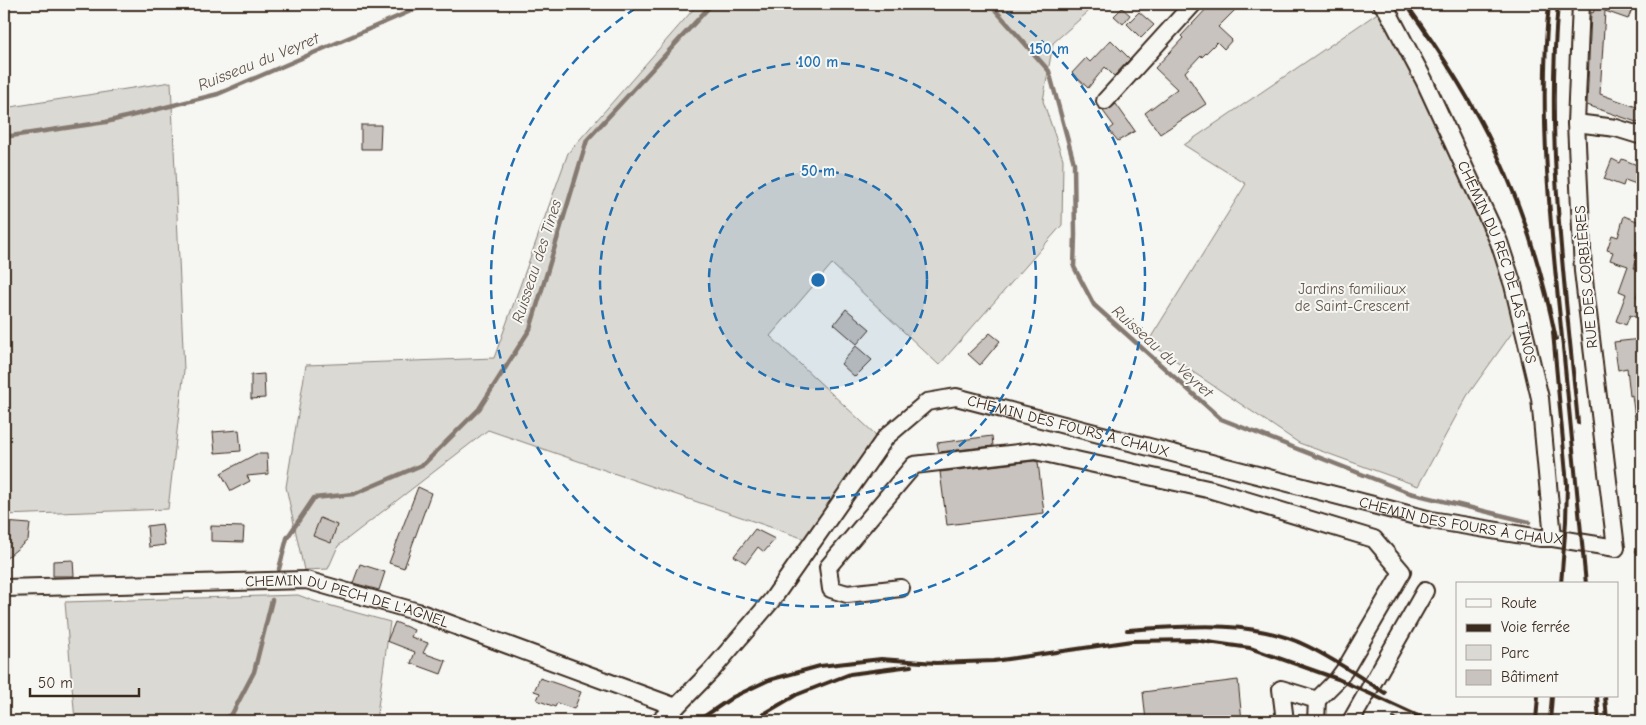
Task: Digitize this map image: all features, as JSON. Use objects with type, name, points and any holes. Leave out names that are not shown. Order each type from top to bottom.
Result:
[{"type":"street","points":[[1105,101],[1193,4]]},
{"type":"street","name":"CHEMIN DU REC DE LAS TINOS","points":[[1382,4],[1424,80],[1499,242],[1513,285],[1540,398],[1553,538]]},
{"type":"street","name":"RUE DES CORBIÈRES","points":[[1581,4],[1576,123],[1583,271],[1616,548]]},
{"type":"street","points":[[1576,123],[1616,128],[1642,136]]},
{"type":"street","name":"CHEMIN DES FOURS À CHAUX","points":[[659,721],[676,708],[712,670],[772,600],[886,437],[927,402],[956,398],[1431,520],[1616,548]]},
{"type":"street","points":[[901,588],[847,594],[831,589],[828,567],[914,465],[1035,451],[1212,490],[1374,538],[1402,572],[1346,668],[1317,700],[1316,721]]},
{"type":"street","name":"CHEMIN DU PECH DE L'AGNEL","points":[[4,588],[306,580],[418,612],[676,708]]},
{"type":"street","points":[[1352,721],[1425,591]]},
{"type":"street","points":[[1285,721],[1281,689],[1317,700]]},
{"type":"green space","points":[[698,4],[1097,4],[1053,43],[1043,101],[1063,159],[1062,225],[939,365],[832,264],[770,336],[876,435],[808,540],[488,430],[338,546],[328,569],[304,570],[286,487],[306,365],[494,358],[568,153]]},
{"type":"green space","name":"Jardins familiaux de Saint-Crescent","points":[[1379,12],[1434,113],[1496,254],[1519,323],[1467,396],[1418,486],[1299,443],[1148,342],[1246,184],[1184,145]]},
{"type":"green space","points":[[171,82],[184,370],[168,509],[4,515],[4,108]]},
{"type":"green space","points":[[298,595],[390,622],[376,721],[75,721],[65,602]]},
{"type":"building","points":[[1220,4],[1241,4],[1218,27],[1232,40],[1224,49],[1217,42],[1185,72],[1206,104],[1160,134],[1145,113],[1177,89],[1155,68],[1209,6],[1214,10]]},
{"type":"building","points":[[1591,4],[1634,4],[1628,19],[1605,11],[1600,94],[1642,109],[1642,124],[1587,105],[1591,12],[1593,13],[1595,8]]},
{"type":"building","points":[[1122,8],[1130,15],[1123,24],[1114,16]]},
{"type":"building","points":[[1139,12],[1154,25],[1141,38],[1127,24]]},
{"type":"building","points":[[1111,40],[1130,59],[1114,76],[1105,67],[1088,88],[1072,73],[1086,58],[1090,62]]},
{"type":"building","points":[[1116,104],[1135,131],[1118,141],[1109,130],[1114,126],[1103,111]]},
{"type":"building","points":[[361,125],[381,125],[380,149],[361,149]]},
{"type":"building","points":[[1612,159],[1620,163],[1622,159],[1642,167],[1642,186],[1625,180],[1623,186],[1604,179]]},
{"type":"building","points":[[1624,216],[1642,223],[1642,230],[1637,244],[1639,245],[1635,256],[1638,257],[1634,268],[1642,271],[1642,281],[1636,297],[1642,299],[1642,306],[1638,318],[1630,315],[1626,325],[1616,321],[1626,294],[1619,291],[1628,266],[1610,260],[1613,252],[1607,250],[1612,235],[1618,237]]},
{"type":"building","points":[[846,309],[870,329],[857,344],[834,324]]},
{"type":"building","points":[[990,333],[1000,341],[980,365],[968,354]]},
{"type":"building","points":[[1641,339],[1642,419],[1635,419],[1627,368],[1618,370],[1614,342]]},
{"type":"building","points":[[856,346],[872,360],[855,377],[841,364]]},
{"type":"building","points":[[264,374],[265,398],[251,399],[251,375]]},
{"type":"building","points":[[239,430],[241,451],[215,453],[213,432]]},
{"type":"building","points":[[992,436],[993,446],[939,452],[937,443]]},
{"type":"building","points":[[256,454],[267,454],[268,474],[247,476],[250,481],[231,491],[221,473]]},
{"type":"building","points":[[1038,462],[1044,513],[947,525],[940,472]]},
{"type":"building","points":[[418,487],[431,493],[404,568],[389,563]]},
{"type":"building","points":[[320,518],[337,525],[331,543],[313,536]]},
{"type":"building","points":[[4,522],[30,524],[28,540],[4,560]]},
{"type":"building","points":[[162,524],[165,545],[149,547],[147,526]]},
{"type":"building","points":[[211,526],[244,527],[243,542],[211,541]]},
{"type":"building","points":[[755,529],[775,539],[764,552],[758,547],[746,563],[734,556]]},
{"type":"building","points":[[73,560],[74,576],[53,576],[53,561]]},
{"type":"building","points":[[360,564],[385,572],[379,590],[353,583]]},
{"type":"building","points":[[395,622],[414,630],[411,637],[428,643],[423,653],[446,661],[441,674],[411,663],[415,652],[387,641]]},
{"type":"building","points":[[540,678],[581,692],[574,709],[557,703],[555,707],[537,700],[540,693],[534,691]]},
{"type":"building","points":[[1238,680],[1242,721],[1146,721],[1143,692]]},
{"type":"waterway","name":"Ruisseau du Veyret","points":[[4,137],[106,122],[218,94],[427,4]]},
{"type":"waterway","name":"Ruisseau des Tines","points":[[279,569],[287,538],[314,498],[354,494],[424,464],[479,409],[530,329],[587,140],[712,4]]},
{"type":"waterway","name":"Ruisseau du Veyret","points":[[990,4],[1049,71],[1074,163],[1074,267],[1094,305],[1221,419],[1410,493],[1529,522]]},
{"type":"waterway","name":"Ruisseau du Veyret","points":[[1637,551],[1642,552]]},
{"type":"waterway","name":"Ruisseau des Tines","points":[[220,721],[232,714],[254,672],[272,600]]},
{"type":"railway","points":[[1406,4],[1455,77],[1477,115],[1507,176],[1532,244],[1556,339]]},
{"type":"railway","points":[[1549,4],[1545,85],[1549,207],[1586,582]]},
{"type":"railway","points":[[1558,4],[1555,56],[1555,161],[1558,214],[1578,423]]},
{"type":"railway","points":[[1553,332],[1567,485],[1561,582]]},
{"type":"railway","points":[[1127,630],[1218,626],[1242,628],[1286,637],[1317,651],[1385,693]]},
{"type":"railway","points":[[699,720],[733,697],[769,680],[820,666],[881,659],[936,663],[994,661],[1132,641],[1194,640],[1250,648],[1338,679],[1429,721]]},
{"type":"railway","points":[[752,721],[796,695],[850,674],[911,666]]},
{"type":"railway","points":[[1536,721],[1538,698]]},
{"type":"railway","points":[[1550,721],[1552,698]]},
{"type":"railway","points":[[1597,698],[1599,721]]},
{"type":"railway","points":[[1605,698],[1607,721]]},
{"type":"railway","points":[[1394,718],[1398,721]]}]
